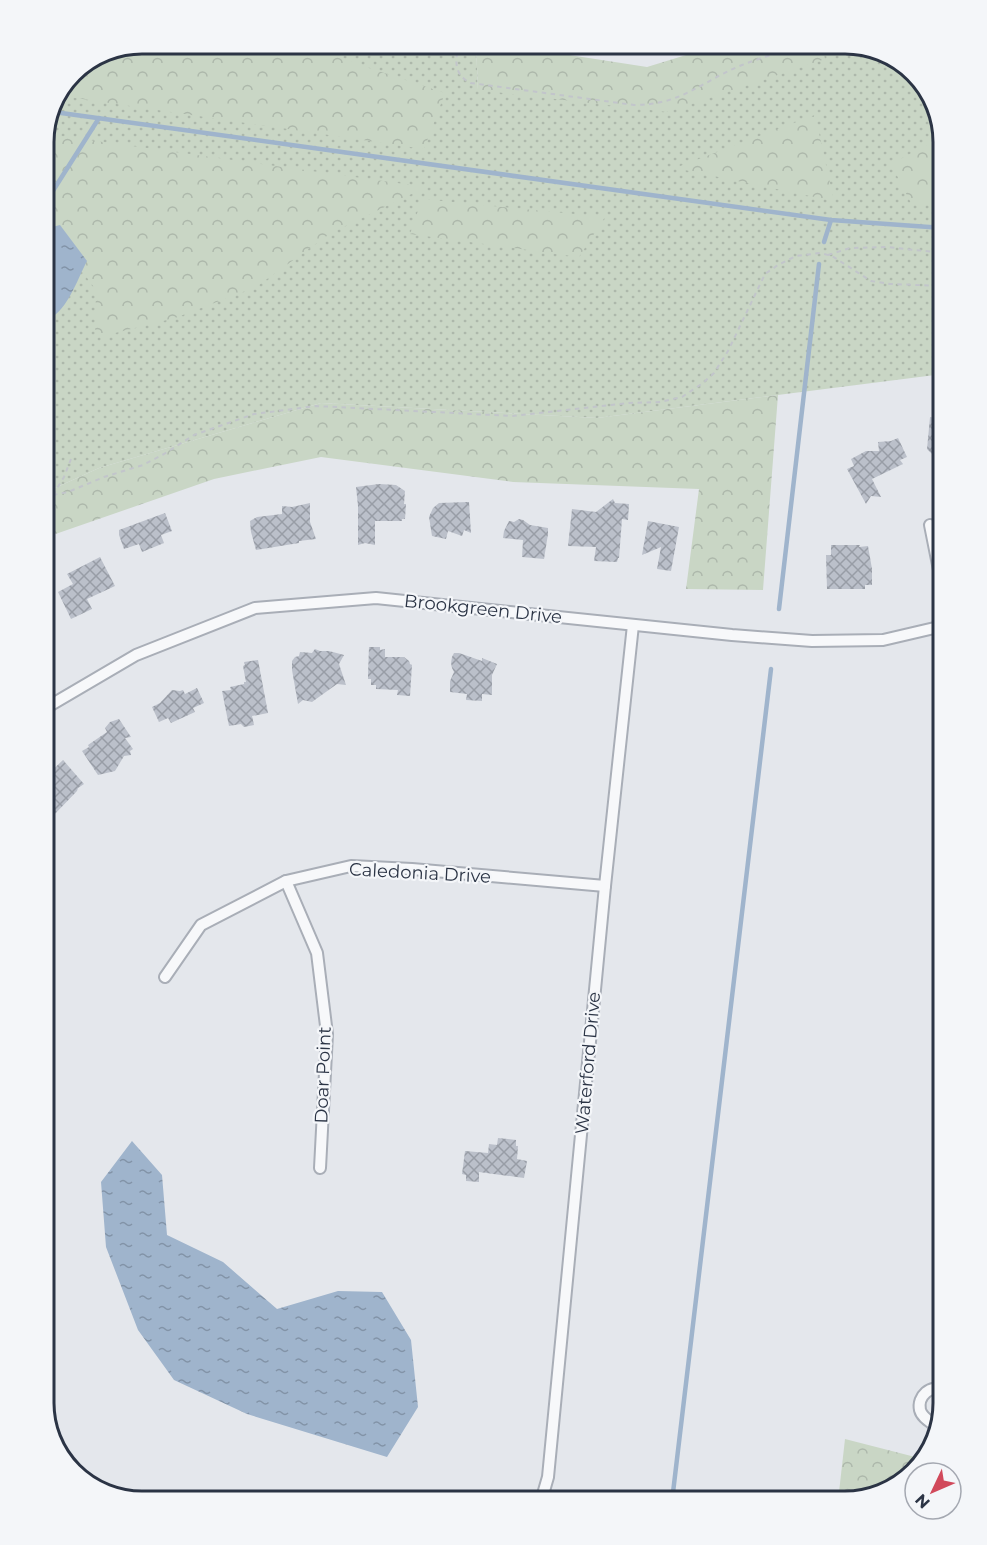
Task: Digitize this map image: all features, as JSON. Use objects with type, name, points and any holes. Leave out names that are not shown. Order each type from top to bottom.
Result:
[{"type":"street","points":[[930,525],[933,539]]},
{"type":"street","name":"Brookgreen Drive","points":[[54,703],[135,655],[255,608],[376,598],[732,635],[812,641],[883,640],[933,629]]},
{"type":"street","name":"Waterford Drive","points":[[544,1491],[548,1477],[605,886],[633,625]]},
{"type":"street","name":"Caledonia Drive","points":[[165,976],[201,925],[286,881],[351,866],[605,886]]},
{"type":"street","name":"Doar Point","points":[[286,881],[317,953],[327,1034],[320,1168]]},
{"type":"street","points":[[931,1423],[924,1418],[920,1410],[921,1399],[933,1388]]},
{"type":"path","points":[[457,54],[455,60],[459,74],[471,83],[634,105],[651,105],[671,100],[742,65],[779,54]]},
{"type":"path","points":[[827,255],[850,248],[888,248],[933,252]]},
{"type":"path","points":[[54,495],[143,465],[194,435],[254,414],[316,406],[512,416],[629,403],[660,402],[682,397],[704,383],[714,373],[728,351],[765,274],[796,256],[820,253],[832,256],[871,281],[890,285],[933,286]]},
{"type":"path","points":[[54,493],[71,459]]},
{"type":"green space","points":[[142,54],[476,54],[478,90],[824,59],[823,54],[851,54],[873,59],[894,69],[911,84],[924,103],[930,119],[933,142],[933,375],[597,418],[321,403],[99,468],[54,488],[54,136],[63,103],[72,88],[84,76],[108,61]]},
{"type":"green space","points":[[142,54],[333,54],[445,93],[424,149],[67,97],[84,76],[98,66],[125,56]]},
{"type":"green space","points":[[476,54],[563,54],[647,67],[689,54],[824,54],[825,59],[667,112],[478,90]]},
{"type":"green space","points":[[815,115],[834,201],[675,168]]},
{"type":"green space","points":[[54,135],[426,187],[331,233],[256,287],[175,318],[95,338],[96,290],[76,263],[54,277]]},
{"type":"green space","points":[[933,142],[933,204],[911,203],[891,164]]},
{"type":"green space","points":[[422,199],[605,217],[579,257],[410,234]]},
{"type":"green space","points":[[778,395],[763,590],[686,589],[699,489],[513,482],[321,457],[214,479],[54,535],[54,488],[99,468],[321,403],[597,418]]},
{"type":"green space","points":[[845,1439],[915,1457],[911,1461],[903,1461],[903,1469],[884,1482],[868,1488],[839,1491]]},
{"type":"water","points":[[60,225],[87,261],[65,304],[54,316],[54,226]]},
{"type":"water","points":[[132,1141],[162,1175],[167,1235],[223,1262],[277,1309],[338,1291],[382,1292],[411,1340],[418,1407],[387,1457],[247,1414],[174,1380],[138,1330],[106,1247],[101,1182]]},
{"type":"building","points":[[930,417],[933,417],[933,454],[927,449]]},
{"type":"building","points":[[898,438],[907,457],[900,460],[903,464],[872,479],[881,497],[871,496],[866,504],[847,469],[854,466],[851,459],[866,451],[879,451],[878,442]]},
{"type":"building","points":[[379,484],[396,485],[405,491],[405,519],[375,521],[375,545],[365,543],[358,545],[356,487]]},
{"type":"building","points":[[613,499],[615,503],[629,504],[628,520],[622,519],[617,562],[594,561],[596,547],[568,546],[572,509],[596,512]]},
{"type":"building","points":[[469,502],[471,533],[464,530],[462,536],[448,531],[446,539],[432,536],[429,517],[433,508],[439,503]]},
{"type":"building","points":[[310,503],[310,522],[316,539],[256,550],[250,521],[257,517],[282,514],[282,506],[292,507]]},
{"type":"building","points":[[165,513],[172,531],[161,535],[164,543],[142,552],[139,544],[124,549],[119,530]]},
{"type":"building","points":[[519,519],[530,525],[548,528],[544,559],[522,557],[523,540],[503,538],[509,521],[514,522]]},
{"type":"building","points":[[648,521],[679,527],[671,571],[657,569],[661,547],[642,555]]},
{"type":"building","points":[[831,545],[868,546],[872,585],[865,585],[865,589],[827,589],[826,555],[831,555]]},
{"type":"building","points":[[100,557],[115,586],[87,599],[92,609],[71,619],[58,592],[73,584],[67,574]]},
{"type":"building","points":[[369,647],[385,649],[385,657],[404,657],[409,661],[412,665],[410,696],[397,695],[398,690],[376,689],[376,685],[371,685],[371,679],[368,679]]},
{"type":"building","points":[[315,649],[344,655],[339,664],[346,685],[337,684],[312,702],[303,700],[298,704],[292,661],[299,656],[300,652],[312,653]]},
{"type":"building","points":[[454,653],[482,661],[482,658],[497,664],[492,675],[492,695],[482,694],[482,701],[466,700],[467,694],[450,692],[450,681],[454,672],[451,663]]},
{"type":"building","points":[[258,660],[268,713],[252,716],[254,725],[229,726],[222,691],[244,684],[246,682],[244,662]]},
{"type":"building","points":[[197,688],[204,703],[193,708],[195,712],[171,723],[168,718],[159,722],[152,707],[160,703],[172,690],[183,690],[185,694]]},
{"type":"building","points":[[119,719],[131,737],[125,738],[133,749],[130,751],[131,755],[124,756],[115,771],[98,775],[82,751],[107,732],[105,728],[110,722]]},
{"type":"building","points":[[63,760],[84,784],[54,815],[54,769]]},
{"type":"building","points":[[498,1138],[516,1140],[517,1159],[527,1161],[524,1178],[479,1172],[479,1182],[466,1181],[466,1175],[462,1174],[465,1151],[488,1153],[489,1144],[497,1145]]},
{"type":"waterway","points":[[59,113],[831,220],[933,227]]},
{"type":"waterway","points":[[54,189],[99,118]]},
{"type":"waterway","points":[[824,242],[831,220]]},
{"type":"waterway","points":[[779,609],[819,264]]},
{"type":"waterway","points":[[673,1491],[771,669]]}]
